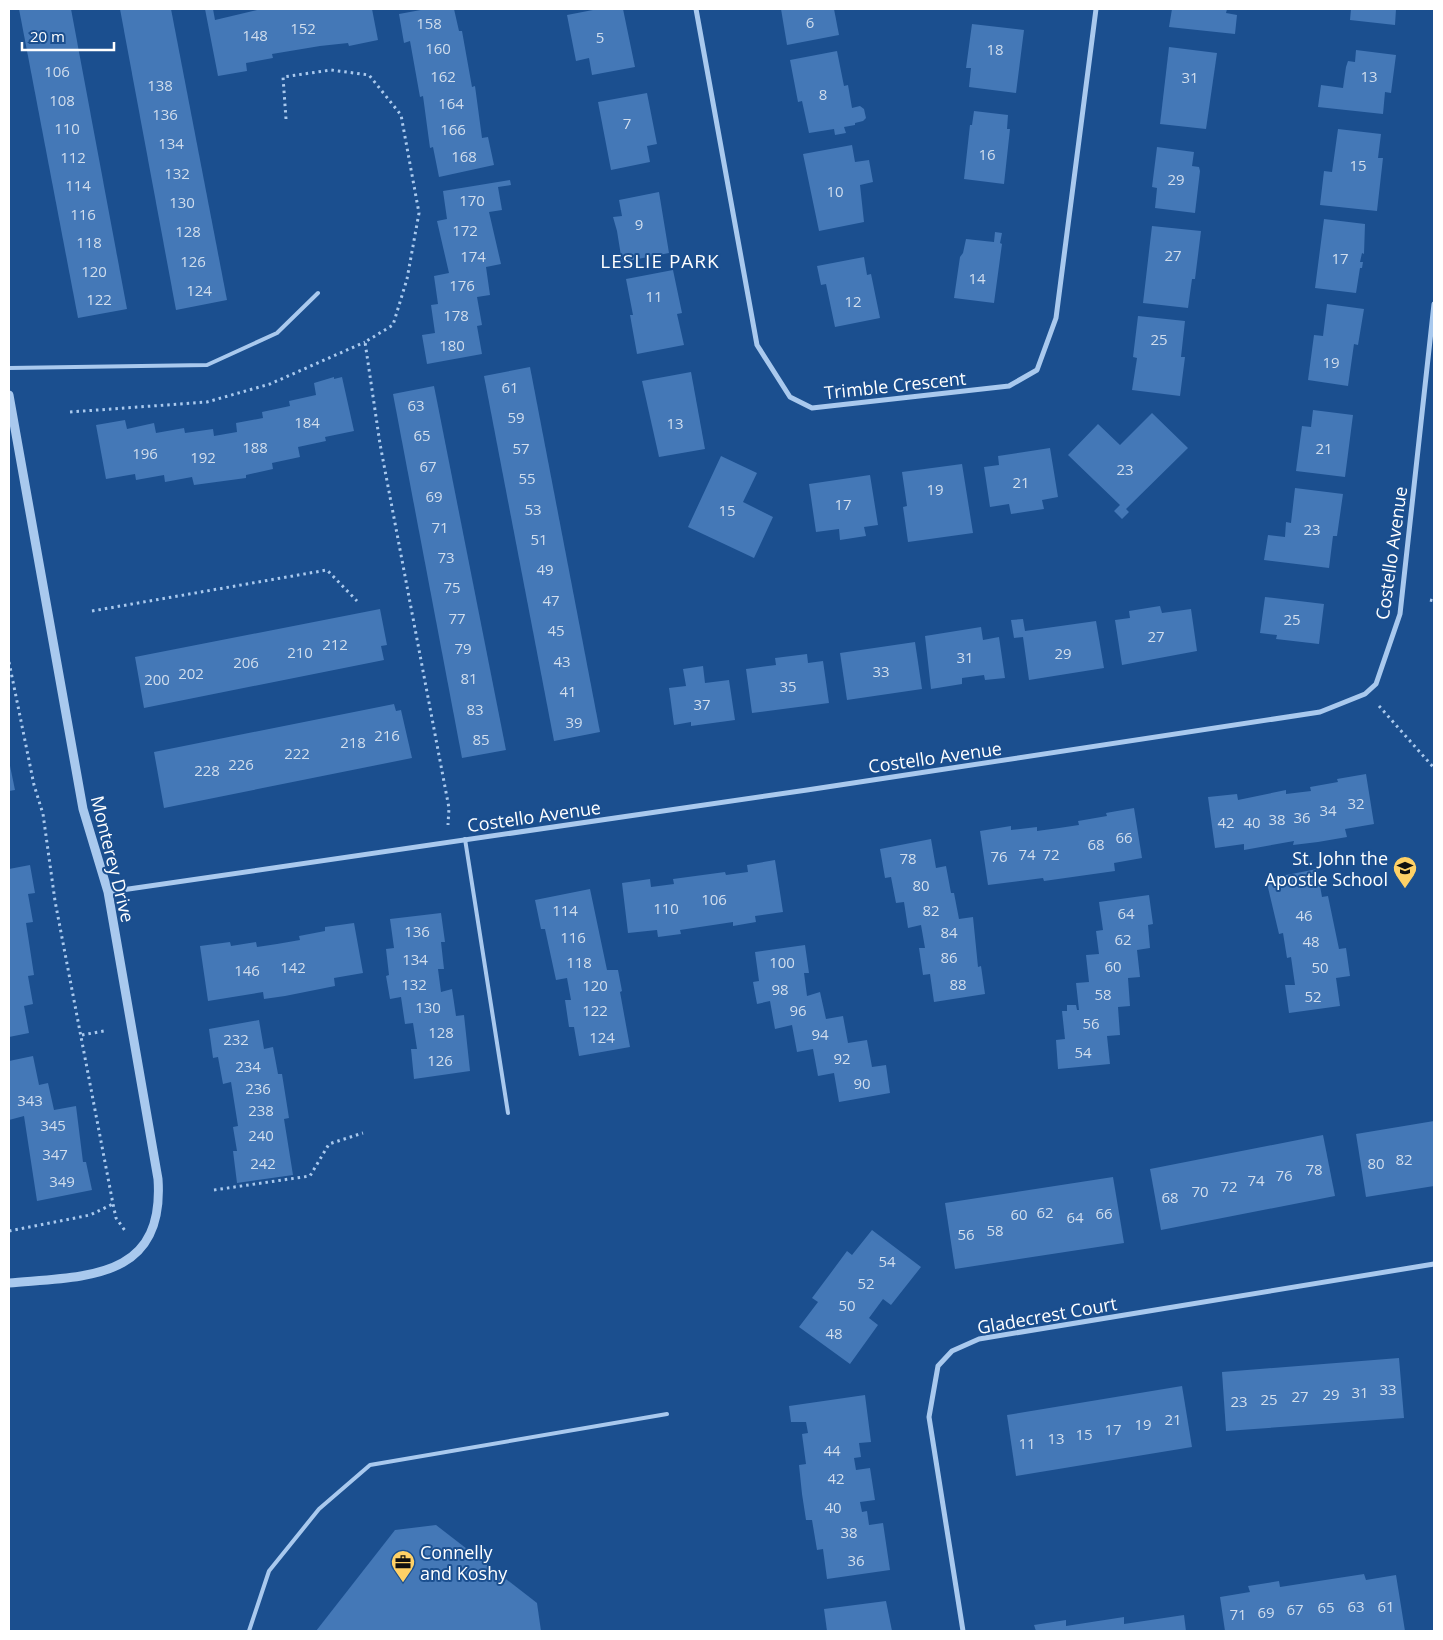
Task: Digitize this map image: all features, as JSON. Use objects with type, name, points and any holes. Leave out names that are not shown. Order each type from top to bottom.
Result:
[{"type":"street","name":"Trimble Crescent","points":[[696,9],[757,345],[790,398],[812,408],[1009,386],[1037,370],[1056,318],[1096,9]]},
{"type":"street","name":"Costello Avenue","points":[[108,892],[988,764],[1320,712],[1366,694],[1376,684],[1400,614],[1434,304]]},
{"type":"street","name":"Monterey Drive","points":[[9,395],[83,809],[108,892],[158,1179],[159,1198],[154,1230],[140,1250],[127,1261],[90,1276],[9,1283]]},
{"type":"street","name":"Gladecrest Court","points":[[963,1631],[929,1416],[938,1366],[952,1351],[979,1339],[1434,1264]]},
{"type":"lane","points":[[9,368],[207,364],[277,333],[318,293]]},
{"type":"lane","points":[[465,839],[508,1113]]},
{"type":"lane","points":[[249,1631],[269,1571],[319,1509],[370,1465],[667,1414]]},
{"type":"path","points":[[70,412],[207,402],[270,384],[365,342],[393,324],[407,280],[419,214],[402,115],[369,75],[331,70],[283,77],[286,119]]},
{"type":"path","points":[[365,342],[380,444],[449,808],[446,843]]},
{"type":"path","points":[[92,611],[327,570],[357,601]]},
{"type":"path","points":[[9,662],[34,785],[43,814],[55,901],[116,1218],[140,1250]]},
{"type":"path","points":[[1366,694],[1389,716],[1434,768]]},
{"type":"path","points":[[82,1035],[104,1031]]},
{"type":"path","points":[[214,1190],[310,1176],[329,1144],[363,1132]]},
{"type":"path","points":[[9,1231],[90,1215],[113,1204]]},
{"type":"building","points":[[19,9],[71,9],[127,309],[78,318]]},
{"type":"building","points":[[120,9],[171,9],[227,300],[176,310]]},
{"type":"building","points":[[205,9],[213,9],[215,20],[261,9],[372,9],[378,40],[349,46],[348,43],[272,54],[273,58],[246,63],[247,71],[218,76]]},
{"type":"building","points":[[426,9],[454,9],[459,31],[462,31],[472,87],[475,86],[482,138],[488,137],[494,165],[439,177],[433,147],[430,148],[423,96],[420,97],[410,41],[404,43],[399,14]]},
{"type":"building","points":[[598,9],[623,9],[635,67],[592,75],[589,58],[576,61],[567,15]]},
{"type":"building","points":[[781,9],[834,9],[839,35],[787,45]]},
{"type":"building","points":[[1172,9],[1227,9],[1226,13],[1237,15],[1235,34],[1169,27]]},
{"type":"building","points":[[1351,9],[1396,9],[1395,25],[1350,20]]},
{"type":"building","points":[[972,24],[1024,30],[1016,93],[969,87],[971,68],[966,68]]},
{"type":"building","points":[[1169,47],[1217,53],[1206,129],[1160,124]]},
{"type":"building","points":[[1356,50],[1396,55],[1391,93],[1385,92],[1383,114],[1318,107],[1321,85],[1343,88],[1348,61],[1355,62]]},
{"type":"building","points":[[837,51],[844,86],[848,85],[852,108],[860,106],[864,109],[866,118],[855,123],[855,125],[844,127],[846,133],[835,135],[834,129],[809,133],[802,101],[798,102],[790,60]]},
{"type":"building","points":[[647,93],[657,144],[647,146],[650,162],[611,170],[598,102]]},
{"type":"building","points":[[974,111],[1008,115],[1007,129],[1010,129],[1004,184],[964,179],[970,125],[972,125]]},
{"type":"building","points":[[1338,129],[1381,134],[1378,158],[1383,158],[1377,211],[1320,205],[1324,171],[1332,172]]},
{"type":"building","points":[[852,145],[855,162],[869,160],[873,182],[860,185],[864,222],[819,231],[803,154]]},
{"type":"building","points":[[1157,147],[1194,152],[1192,166],[1199,167],[1200,171],[1195,213],[1155,208],[1157,188],[1152,187]]},
{"type":"building","points":[[510,180],[511,185],[498,187],[502,210],[489,212],[501,264],[486,267],[490,295],[477,297],[482,325],[477,326],[482,354],[427,364],[422,335],[435,333],[431,305],[438,304],[434,276],[449,273],[437,221],[447,219],[443,191]]},
{"type":"building","points":[[659,192],[669,253],[622,262],[613,217],[622,216],[619,200]]},
{"type":"building","points":[[1324,219],[1365,224],[1364,254],[1362,253],[1360,262],[1363,262],[1362,268],[1360,268],[1356,293],[1315,288]]},
{"type":"building","points":[[1152,226],[1201,231],[1195,279],[1192,279],[1188,308],[1143,303]]},
{"type":"building","points":[[995,232],[1002,233],[1000,243],[1002,244],[994,303],[954,298],[960,257],[963,253],[966,239],[994,242]]},
{"type":"building","points":[[864,257],[867,275],[871,274],[880,318],[835,327],[826,284],[821,285],[817,266]]},
{"type":"building","points":[[673,270],[682,313],[677,314],[684,345],[637,354],[630,315],[633,315],[626,279]]},
{"type":"building","points":[[1327,304],[1364,309],[1358,345],[1354,344],[1348,386],[1308,380],[1314,335],[1323,336]]},
{"type":"building","points":[[1138,316],[1185,321],[1181,357],[1185,357],[1180,396],[1132,390],[1137,358],[1133,357]]},
{"type":"building","points":[[530,367],[600,732],[554,741],[484,376]]},
{"type":"building","points":[[691,372],[705,449],[659,457],[642,381]]},
{"type":"building","points":[[334,377],[334,379],[342,377],[354,431],[325,437],[326,441],[298,447],[300,457],[272,463],[273,469],[246,475],[246,478],[194,485],[192,477],[165,482],[164,475],[136,480],[135,474],[106,479],[96,425],[125,420],[127,429],[154,423],[156,433],[184,428],[185,433],[213,429],[214,436],[237,432],[236,423],[263,418],[262,412],[290,406],[289,401],[316,395],[314,383]]},
{"type":"building","points":[[434,386],[506,750],[462,758],[393,394]]},
{"type":"building","points":[[1313,410],[1353,415],[1345,477],[1296,471],[1302,426],[1311,427]]},
{"type":"building","points":[[1152,413],[1188,448],[1126,509],[1129,512],[1122,519],[1114,511],[1120,505],[1068,455],[1098,424],[1120,445]]},
{"type":"building","points":[[1050,448],[1058,497],[1042,500],[1044,509],[1011,514],[1009,504],[990,507],[984,467],[999,465],[998,456]]},
{"type":"building","points":[[721,456],[757,473],[743,502],[773,517],[754,558],[688,527]]},
{"type":"building","points":[[962,464],[973,533],[908,542],[903,507],[907,506],[902,472]]},
{"type":"building","points":[[870,475],[878,525],[864,527],[866,536],[840,540],[839,529],[816,532],[809,484]]},
{"type":"building","points":[[1295,488],[1343,494],[1337,536],[1333,536],[1329,568],[1264,560],[1268,535],[1285,537],[1286,522],[1291,523]]},
{"type":"building","points":[[1265,597],[1324,604],[1319,644],[1276,639],[1277,635],[1260,633]]},
{"type":"building","points":[[1160,606],[1162,613],[1191,609],[1197,651],[1122,665],[1115,620],[1130,618],[1129,611]]},
{"type":"building","points":[[380,609],[387,645],[381,646],[384,660],[144,708],[135,657]]},
{"type":"building","points":[[1023,619],[1025,631],[1096,621],[1104,668],[1029,680],[1023,637],[1014,638],[1011,620]]},
{"type":"building","points":[[981,627],[983,640],[999,637],[1005,678],[985,680],[984,675],[962,678],[962,684],[931,689],[925,636]]},
{"type":"building","points":[[915,642],[922,689],[847,700],[840,653]]},
{"type":"building","points":[[807,654],[808,663],[823,661],[829,703],[752,713],[746,669],[776,665],[775,658]]},
{"type":"building","points":[[703,666],[705,683],[729,680],[735,720],[691,726],[691,722],[674,725],[669,688],[686,686],[683,669]]},
{"type":"building","points":[[394,704],[396,711],[401,710],[412,758],[164,808],[154,752]]},
{"type":"building","points":[[9,761],[15,790],[9,791]]},
{"type":"building","points":[[1366,774],[1374,824],[1345,829],[1347,837],[1318,842],[1293,845],[1294,841],[1244,850],[1244,844],[1215,848],[1208,797],[1237,794],[1238,800],[1286,790],[1286,794],[1311,791],[1310,787],[1338,782],[1337,779]]},
{"type":"building","points":[[1134,808],[1142,858],[1114,863],[1115,871],[1044,881],[1043,878],[988,885],[980,831],[1011,826],[1011,830],[1037,827],[1037,831],[1059,828],[1079,825],[1078,821],[1107,816],[1106,813]]},
{"type":"building","points":[[931,839],[936,868],[946,866],[951,893],[954,893],[959,919],[973,917],[978,967],[981,966],[985,994],[934,1002],[930,974],[923,975],[919,948],[925,948],[921,925],[908,928],[904,902],[896,903],[891,877],[885,878],[880,849]]},
{"type":"building","points":[[775,860],[783,912],[755,916],[756,922],[733,926],[733,922],[680,930],[681,934],[658,937],[657,930],[628,933],[622,883],[650,879],[651,887],[674,884],[673,879],[725,872],[726,875],[748,872],[747,865]]},
{"type":"building","points":[[30,865],[35,893],[28,894],[33,922],[26,923],[34,975],[28,976],[33,1004],[24,1006],[29,1033],[9,1037],[9,869]]},
{"type":"building","points":[[1317,869],[1322,897],[1328,896],[1339,949],[1346,948],[1350,976],[1336,978],[1340,1006],[1289,1013],[1285,985],[1295,985],[1291,957],[1287,958],[1283,933],[1279,934],[1266,879]]},
{"type":"building","points":[[590,889],[607,970],[618,970],[630,1047],[579,1056],[574,1027],[569,1027],[565,1000],[571,1000],[567,978],[556,980],[545,929],[541,929],[535,900]]},
{"type":"building","points":[[1149,895],[1153,924],[1148,925],[1150,948],[1137,950],[1140,977],[1128,978],[1130,1006],[1118,1007],[1120,1035],[1107,1036],[1110,1064],[1058,1069],[1056,1040],[1065,1039],[1062,1011],[1067,1011],[1067,1005],[1076,1005],[1077,1010],[1079,1010],[1076,983],[1089,982],[1086,955],[1099,954],[1096,931],[1103,930],[1099,902]]},
{"type":"building","points":[[441,913],[445,942],[441,942],[444,969],[438,969],[441,992],[452,989],[456,1016],[464,1015],[470,1071],[414,1079],[411,1049],[417,1049],[413,1023],[405,1024],[401,997],[390,999],[386,976],[389,975],[386,949],[394,948],[390,919]]},
{"type":"building","points":[[354,923],[363,973],[334,978],[335,986],[285,996],[264,999],[263,992],[208,1001],[200,946],[230,942],[231,946],[256,942],[257,947],[300,940],[299,936],[325,931],[325,927]]},
{"type":"building","points":[[805,945],[809,973],[804,973],[807,996],[820,992],[826,1019],[843,1016],[848,1043],[867,1040],[872,1067],[886,1065],[890,1093],[839,1102],[834,1073],[818,1076],[813,1049],[797,1052],[792,1025],[775,1029],[770,1001],[757,1004],[753,982],[759,981],[755,952]]},
{"type":"building","points":[[259,1020],[264,1049],[273,1047],[278,1074],[282,1074],[289,1118],[284,1119],[293,1175],[237,1183],[233,1151],[237,1151],[233,1127],[238,1126],[231,1082],[223,1084],[218,1057],[213,1058],[209,1029]]},
{"type":"building","points":[[33,1056],[39,1085],[48,1083],[54,1110],[76,1106],[83,1162],[86,1162],[92,1190],[37,1201],[24,1116],[9,1120],[9,1061]]},
{"type":"building","points":[[1434,1121],[1434,1186],[1366,1197],[1356,1134]]},
{"type":"building","points":[[1323,1135],[1335,1196],[1161,1230],[1150,1169]]},
{"type":"building","points":[[1113,1177],[1124,1243],[955,1269],[945,1203]]},
{"type":"building","points":[[872,1230],[921,1267],[891,1305],[883,1299],[869,1318],[878,1325],[850,1364],[799,1327],[818,1302],[812,1298],[847,1251],[852,1255]]},
{"type":"building","points":[[1399,1358],[1404,1418],[1226,1431],[1222,1372]]},
{"type":"building","points":[[1182,1386],[1192,1447],[1016,1476],[1007,1415]]},
{"type":"building","points":[[865,1395],[871,1442],[859,1443],[861,1457],[854,1458],[856,1470],[870,1468],[875,1500],[860,1502],[862,1512],[867,1511],[869,1525],[883,1523],[890,1570],[827,1579],[823,1549],[817,1550],[812,1520],[806,1520],[802,1494],[799,1465],[806,1464],[802,1434],[808,1433],[806,1422],[791,1422],[789,1406]]},
{"type":"building","points":[[436,1525],[537,1603],[541,1631],[316,1631],[395,1530]]},
{"type":"building","points":[[1364,1574],[1366,1580],[1396,1575],[1405,1631],[1225,1631],[1220,1597],[1250,1592],[1248,1586],[1279,1581],[1280,1587]]},
{"type":"building","points":[[886,1601],[892,1631],[827,1631],[824,1609]]},
{"type":"building","points":[[1184,1615],[1186,1631],[1036,1631],[1034,1625],[1066,1620],[1066,1626],[1124,1617],[1124,1624]]},
{"type":"place","name":"St. John the Apostle School","points":[[1405,889]]},
{"type":"place","name":"Connelly and Koshy","points":[[403,1583]]},
{"type":"district","name":"LESLIE PARK","points":[[660,261]]}]
